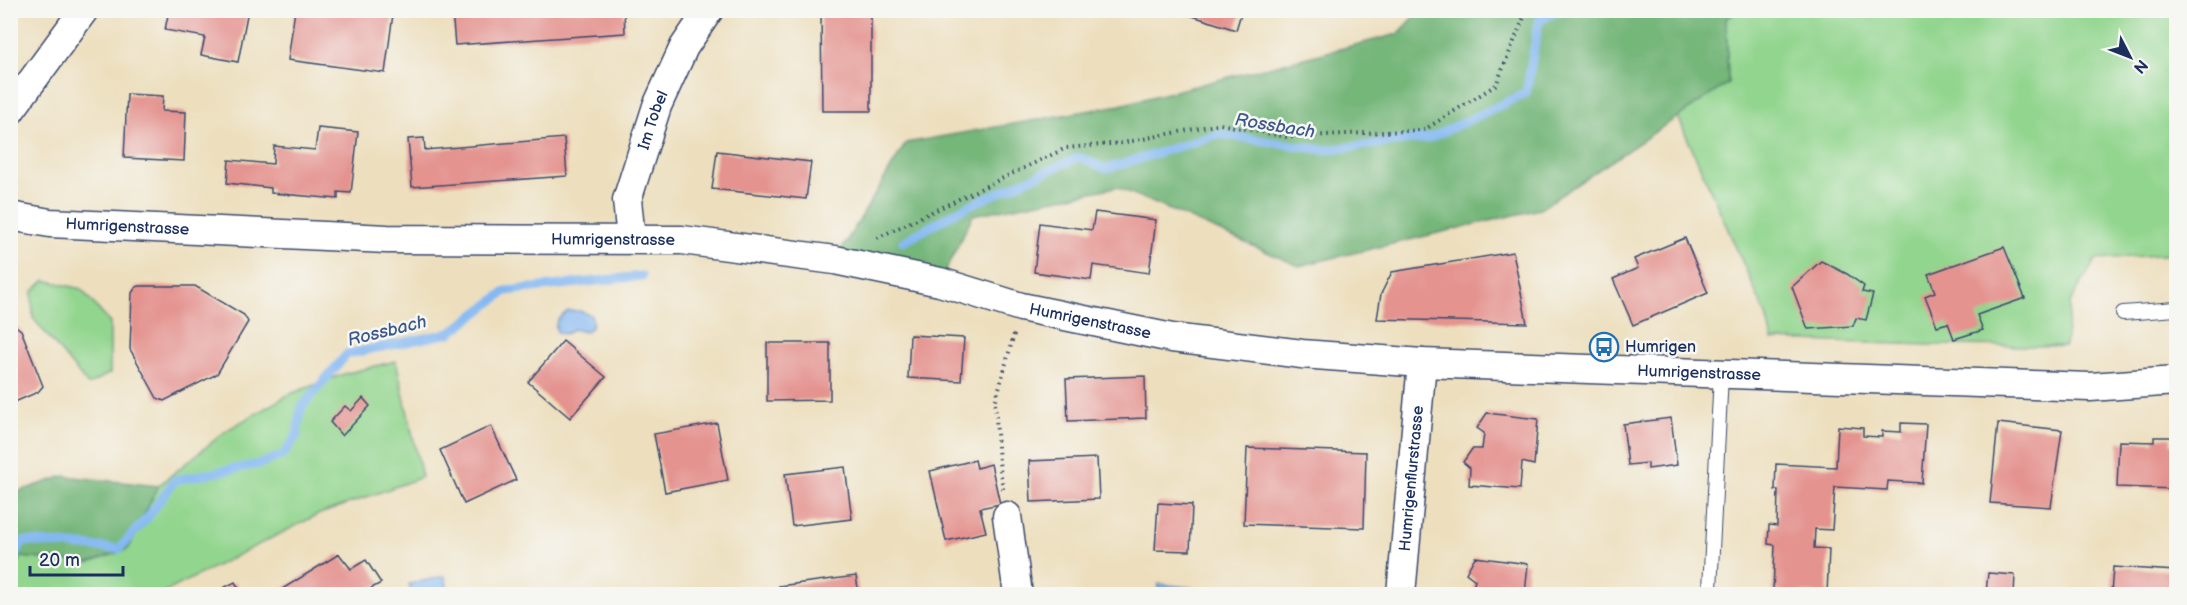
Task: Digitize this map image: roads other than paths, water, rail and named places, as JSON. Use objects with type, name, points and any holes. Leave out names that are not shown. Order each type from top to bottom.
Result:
[{"type":"street","points":[[10,111],[84,10]]},
{"type":"street","name":"Im Tobel","points":[[631,239],[627,200],[657,106],[684,47],[710,10]]},
{"type":"street","name":"Humrigenstrasse","points":[[10,216],[50,223],[387,239],[682,240],[866,266],[940,282],[1021,308],[1172,338],[1302,354],[1422,363],[2090,387],[2176,381]]},
{"type":"street","name":"Humrigenflurstrasse","points":[[1401,594],[1422,363]]},
{"type":"street","points":[[1007,516],[1018,594]]},
{"type":"lane","points":[[2123,314],[2176,309]]},
{"type":"lane","points":[[1713,594],[1710,589],[1722,375]]},
{"type":"water","points":[[568,311],[580,311],[591,315],[593,323],[591,327],[585,332],[573,329],[566,334],[557,332],[557,322]]},
{"type":"water","points":[[445,576],[449,593],[412,594],[409,584]]},
{"type":"water","points":[[1159,584],[1193,588],[1193,594],[1157,594]]},
{"type":"waterway","name":"Rossbach","points":[[903,242],[961,209],[1079,157],[1106,169],[1219,134],[1325,150],[1430,138],[1526,93],[1539,21],[1559,10]]},
{"type":"waterway","name":"Rossbach","points":[[10,561],[24,541],[119,549],[148,517],[175,480],[260,464],[283,455],[297,435],[301,408],[347,354],[450,333],[506,291],[642,276]]},
{"type":"place","name":"Humrigen","points":[[1604,347]]}]
